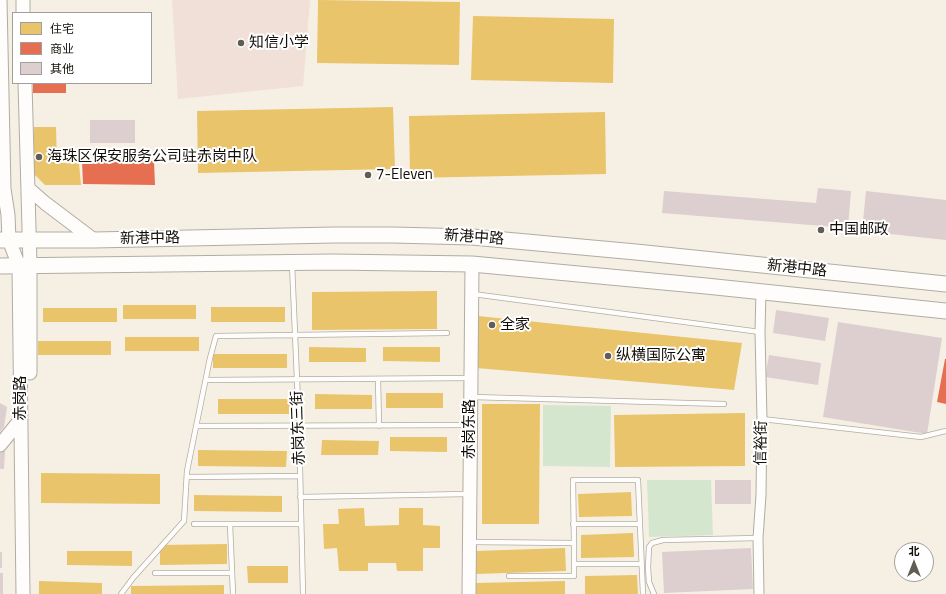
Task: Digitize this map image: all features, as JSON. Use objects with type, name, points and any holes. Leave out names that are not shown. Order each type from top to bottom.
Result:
[{"type":"main road","name":"赤岗路","points":[[0,0],[2,191],[8,215],[5,240],[25,265],[29,505],[23,559]]},
{"type":"main road","points":[[23,0],[24,12]]},
{"type":"main road","name":"赤岗路","points":[[23,594],[21,520],[22,419],[25,265],[29,241],[25,84]]},
{"type":"main road","points":[[28,188],[45,203],[94,240]]},
{"type":"main road","name":"新港中路","points":[[5,240],[29,241],[334,235],[472,237],[946,284]]},
{"type":"main road","points":[[472,237],[472,264]]},
{"type":"main road","points":[[518,267],[520,241]]},
{"type":"main road","name":"新港中路","points":[[0,266],[292,262],[472,264],[518,267],[761,291],[946,311]]},
{"type":"main road","name":"赤岗东路","points":[[469,594],[472,264]]},
{"type":"main road","points":[[0,445],[22,419]]},
{"type":"street","name":"信裕街","points":[[759,594],[758,538],[761,495],[762,419],[760,332],[761,291]]},
{"type":"lane","name":"赤岗东三街","points":[[292,262],[299,426],[303,594]]},
{"type":"lane","points":[[471,294],[760,332]]},
{"type":"lane","points":[[121,594],[133,578],[184,521],[187,477],[196,426],[216,336],[295,334],[446,334]]},
{"type":"lane","points":[[206,380],[470,378]]},
{"type":"lane","points":[[378,379],[379,426]]},
{"type":"lane","points":[[470,397],[724,404]]},
{"type":"lane","points":[[762,419],[921,437],[946,431]]},
{"type":"lane","points":[[196,426],[470,425]]},
{"type":"lane","points":[[187,477],[300,476]]},
{"type":"lane","points":[[509,576],[574,576],[573,480],[638,480],[642,594]]},
{"type":"lane","points":[[300,497],[470,494]]},
{"type":"lane","points":[[194,524],[301,524]]},
{"type":"lane","points":[[230,524],[233,594]]},
{"type":"lane","points":[[573,524],[640,524]]},
{"type":"lane","points":[[654,594],[648,568],[650,547],[652,543],[663,540],[758,538]]},
{"type":"lane","points":[[469,542],[574,543]]},
{"type":"lane","points":[[574,564],[641,564]]},
{"type":"lane","points":[[155,573],[232,573]]},
{"type":"shaded area","name":"知信小学","points":[[172,0],[310,0],[303,86],[178,99]]},
{"type":"green space","points":[[543,405],[611,406],[610,467],[543,466]]},
{"type":"green space","points":[[647,480],[711,480],[713,535],[649,537]]},
{"type":"building: 住宅","points":[[318,0],[460,2],[459,65],[317,63]]},
{"type":"building: 住宅","points":[[473,16],[614,19],[613,83],[471,80]]},
{"type":"building: 住宅","points":[[393,107],[395,169],[198,173],[197,111]]},
{"type":"building: 住宅","points":[[605,112],[606,174],[410,178],[409,116]]},
{"type":"building: 住宅","points":[[34,127],[56,127],[57,163],[79,163],[81,185],[45,185],[34,174]]},
{"type":"building: 住宅","points":[[437,291],[437,329],[312,330],[312,292]]},
{"type":"building: 住宅","points":[[123,305],[196,305],[196,319],[123,319]]},
{"type":"building: 住宅","points":[[211,307],[285,307],[285,322],[211,322]]},
{"type":"building: 住宅","points":[[43,308],[117,308],[117,322],[43,322]]},
{"type":"building: 住宅","name":"纵横国际公寓","points":[[478,316],[742,343],[734,390],[476,368]]},
{"type":"building: 住宅","points":[[125,337],[199,337],[199,351],[125,351]]},
{"type":"building: 住宅","points":[[38,341],[111,341],[111,355],[38,355]]},
{"type":"building: 住宅","points":[[309,347],[366,348],[366,362],[309,362]]},
{"type":"building: 住宅","points":[[383,347],[440,347],[440,362],[383,361]]},
{"type":"building: 住宅","points":[[213,354],[287,354],[287,368],[213,368]]},
{"type":"building: 住宅","points":[[386,393],[443,393],[443,408],[386,408]]},
{"type":"building: 住宅","points":[[315,394],[372,395],[372,409],[315,409]]},
{"type":"building: 住宅","points":[[218,399],[292,399],[292,414],[218,414]]},
{"type":"building: 住宅","points":[[482,404],[540,404],[539,524],[482,524]]},
{"type":"building: 住宅","points":[[745,413],[745,466],[615,467],[614,415]]},
{"type":"building: 住宅","points":[[390,437],[447,437],[447,452],[390,451]]},
{"type":"building: 住宅","points":[[322,440],[379,441],[378,455],[321,455]]},
{"type":"building: 住宅","points":[[198,450],[287,451],[286,467],[198,466]]},
{"type":"building: 住宅","points":[[41,473],[160,474],[160,504],[41,503]]},
{"type":"building: 住宅","points":[[631,492],[632,516],[579,517],[578,494]]},
{"type":"building: 住宅","points":[[194,495],[282,496],[282,512],[194,511]]},
{"type":"building: 住宅","points":[[364,508],[365,526],[399,525],[399,508],[423,508],[423,525],[440,526],[440,548],[423,548],[423,571],[397,571],[396,563],[368,563],[368,571],[339,571],[337,548],[324,549],[323,524],[339,524],[338,509]]},
{"type":"building: 住宅","points":[[633,533],[634,557],[581,558],[581,535]]},
{"type":"building: 住宅","points":[[227,544],[227,564],[160,565],[160,545]]},
{"type":"building: 住宅","points":[[565,548],[566,571],[476,574],[475,551]]},
{"type":"building: 住宅","points":[[67,551],[132,551],[132,566],[67,565]]},
{"type":"building: 住宅","points":[[247,566],[288,566],[288,583],[248,583]]},
{"type":"building: 住宅","points":[[637,575],[638,594],[585,594],[585,576]]},
{"type":"building: 住宅","points":[[39,581],[102,583],[102,594],[39,594]]},
{"type":"building: 住宅","points":[[565,581],[565,594],[476,594],[476,583]]},
{"type":"building: 住宅","points":[[224,585],[224,594],[131,594],[131,586]]},
{"type":"building: 商业","points":[[33,84],[66,84],[66,93],[33,93]]},
{"type":"building: 商业","points":[[82,161],[154,161],[155,185],[83,184]]},
{"type":"building: 商业","points":[[946,359],[946,404],[937,402]]},
{"type":"building: 其他","points":[[90,120],[135,120],[135,143],[90,143]]},
{"type":"building: 其他","points":[[818,188],[851,191],[848,228],[662,213],[664,191],[816,203]]},
{"type":"building: 其他","points":[[866,191],[946,200],[946,240],[862,231]]},
{"type":"building: 其他","points":[[776,310],[829,318],[825,341],[773,333]]},
{"type":"building: 其他","points":[[838,322],[942,338],[927,434],[823,417]]},
{"type":"building: 其他","points":[[769,355],[821,363],[818,385],[765,377]]},
{"type":"building: 其他","points":[[0,403],[7,407],[4,427],[0,432]]},
{"type":"building: 其他","points":[[0,450],[5,451],[4,469],[0,469]]},
{"type":"building: 其他","points":[[715,480],[751,480],[751,504],[715,504]]},
{"type":"building: 其他","points":[[751,548],[753,589],[664,593],[662,552]]},
{"type":"building: 其他","points":[[0,552],[2,552],[2,568],[0,568]]},
{"type":"building: 其他","points":[[0,573],[3,573],[3,594],[0,594]]},
{"type":"place","name":"知信小学","points":[[241,43]]},
{"type":"place","name":"海珠区保安服务公司驻赤岗中队","points":[[39,157]]},
{"type":"place","name":"7-Eleven","points":[[368,175]]},
{"type":"place","name":"中国邮政","points":[[821,230]]},
{"type":"place","name":"全家","points":[[492,325]]},
{"type":"place","name":"纵横国际公寓","points":[[608,356]]}]
